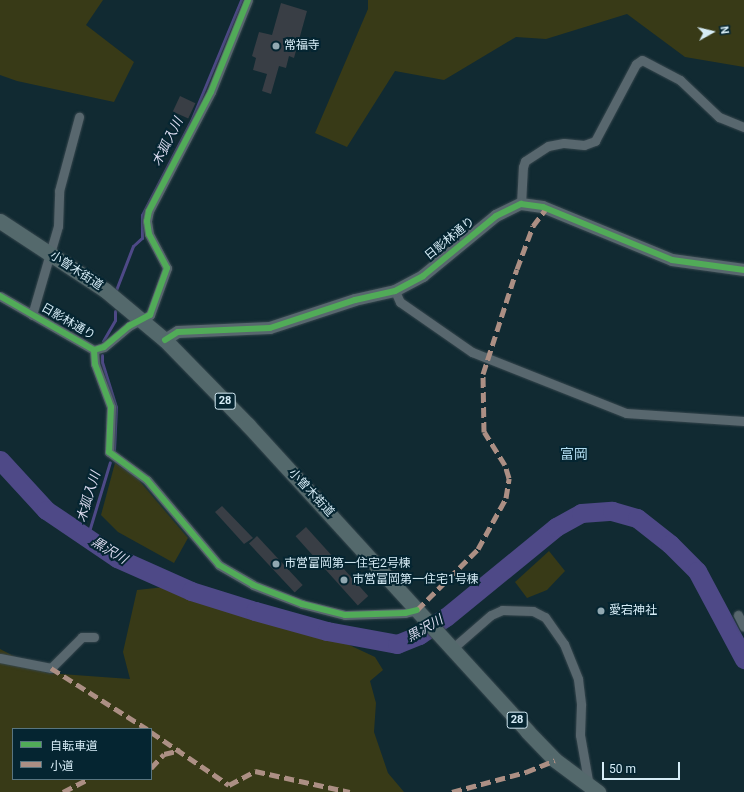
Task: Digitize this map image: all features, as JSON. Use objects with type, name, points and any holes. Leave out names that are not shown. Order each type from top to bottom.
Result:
[{"type":"main road","name":"小曽木街道","points":[[0,221],[105,290],[144,320],[165,340],[248,425],[555,760],[594,789]]},
{"type":"street","points":[[144,320],[155,305],[167,268],[149,234],[147,221],[150,211],[211,92],[248,0]]},
{"type":"street","points":[[744,127],[719,117],[680,80],[642,60],[636,64],[595,141],[584,145],[564,143],[548,146],[525,161],[522,167],[521,204],[543,207],[672,260],[744,270]]},
{"type":"street","points":[[32,315],[58,226],[59,191],[78,117]]},
{"type":"street","name":"日影林通り","points":[[165,340],[178,332],[270,328],[355,300],[395,291],[423,276],[496,216],[521,204]]},
{"type":"street","points":[[395,291],[400,302],[472,352],[626,413],[744,421]]},
{"type":"street","name":"日影林通り","points":[[0,296],[94,350],[104,347],[129,326],[144,320]]},
{"type":"street","points":[[94,350],[95,364],[111,407],[109,452],[147,480],[219,565],[253,585],[302,604],[345,616],[419,612]]},
{"type":"street","points":[[448,644],[491,614],[502,610],[528,610],[545,617],[564,644],[578,679],[581,705],[580,735],[594,789]]},
{"type":"street","points":[[738,615],[744,627]]},
{"type":"street","points":[[0,658],[51,668],[82,637],[94,637]]},
{"type":"green space","points":[[0,0],[103,0],[86,25],[134,62],[114,102],[17,81],[0,75]]},
{"type":"green space","points":[[368,0],[744,0],[744,67],[685,57],[627,14],[546,39],[516,37],[444,80],[395,71],[347,147],[315,133],[368,9]]},
{"type":"green space","points":[[115,463],[137,478],[188,538],[174,563],[118,532],[101,515]]},
{"type":"green space","points":[[549,551],[565,571],[547,590],[527,598],[515,582]]},
{"type":"green space","points":[[174,586],[330,636],[375,657],[383,670],[370,681],[376,703],[374,732],[388,773],[404,792],[0,792],[0,649],[47,673],[130,679],[123,652],[137,590]]},
{"type":"building","name":"常福寺","points":[[281,3],[307,11],[294,58],[289,56],[286,68],[279,66],[271,94],[262,91],[267,74],[253,70],[256,58],[252,56],[259,32],[272,35]]},
{"type":"building","points":[[180,96],[195,103],[188,119],[173,111]]},
{"type":"building","points":[[222,506],[253,538],[244,544],[215,512]]},
{"type":"building","name":"市営富岡第一住宅1号棟","points":[[306,527],[368,596],[358,605],[296,536]]},
{"type":"building","name":"市営富岡第一住宅2号棟","points":[[257,536],[303,585],[295,593],[249,544]]},
{"type":"waterway","name":"木狐入川","points":[[116,290],[133,246],[142,238],[142,215],[191,121],[241,0]]},
{"type":"waterway","name":"木狐入川","points":[[103,341],[115,320],[115,311]]},
{"type":"waterway","name":"木狐入川","points":[[102,355],[102,362],[116,407],[114,450]]},
{"type":"waterway","name":"黒沢川","points":[[0,460],[46,510],[117,558],[191,591],[255,611],[327,631],[397,644],[419,635],[446,617],[556,527],[581,513],[612,511],[637,518],[670,544],[697,571],[744,659]]},
{"type":"waterway","name":"木狐入川","points":[[87,538],[110,462]]},
{"type":"marked path","points":[[417,610],[478,549],[506,498],[509,478],[505,465],[484,432],[483,374],[517,269],[533,226],[546,209]]},
{"type":"marked path","points":[[51,668],[145,728]]},
{"type":"marked path","points":[[152,733],[229,785],[255,771],[350,792]]},
{"type":"marked path","points":[[152,767],[164,754],[181,750]]},
{"type":"marked path","points":[[452,792],[526,772],[555,760]]},
{"type":"marked path","points":[[63,792],[87,780]]},
{"type":"cycle path","points":[[0,296],[94,350],[104,347],[129,326],[150,315],[167,268],[149,234],[147,221],[149,211],[211,92],[248,0]]},
{"type":"cycle path","points":[[165,340],[178,332],[270,328],[355,300],[395,291],[423,276],[496,216],[521,204],[543,207],[672,260],[744,270]]},
{"type":"cycle path","points":[[94,350],[95,364],[111,407],[109,452],[147,480],[219,565],[253,585],[302,604],[345,615],[405,613],[417,610]]},
{"type":"place","name":"常福寺","points":[[276,46]]},
{"type":"place","name":"市営富岡第一住宅2号棟","points":[[276,564]]},
{"type":"place","name":"市営富岡第一住宅1号棟","points":[[344,580]]},
{"type":"place","name":"愛宕神社","points":[[601,611]]},
{"type":"district","name":"富岡","points":[[574,454]]}]
